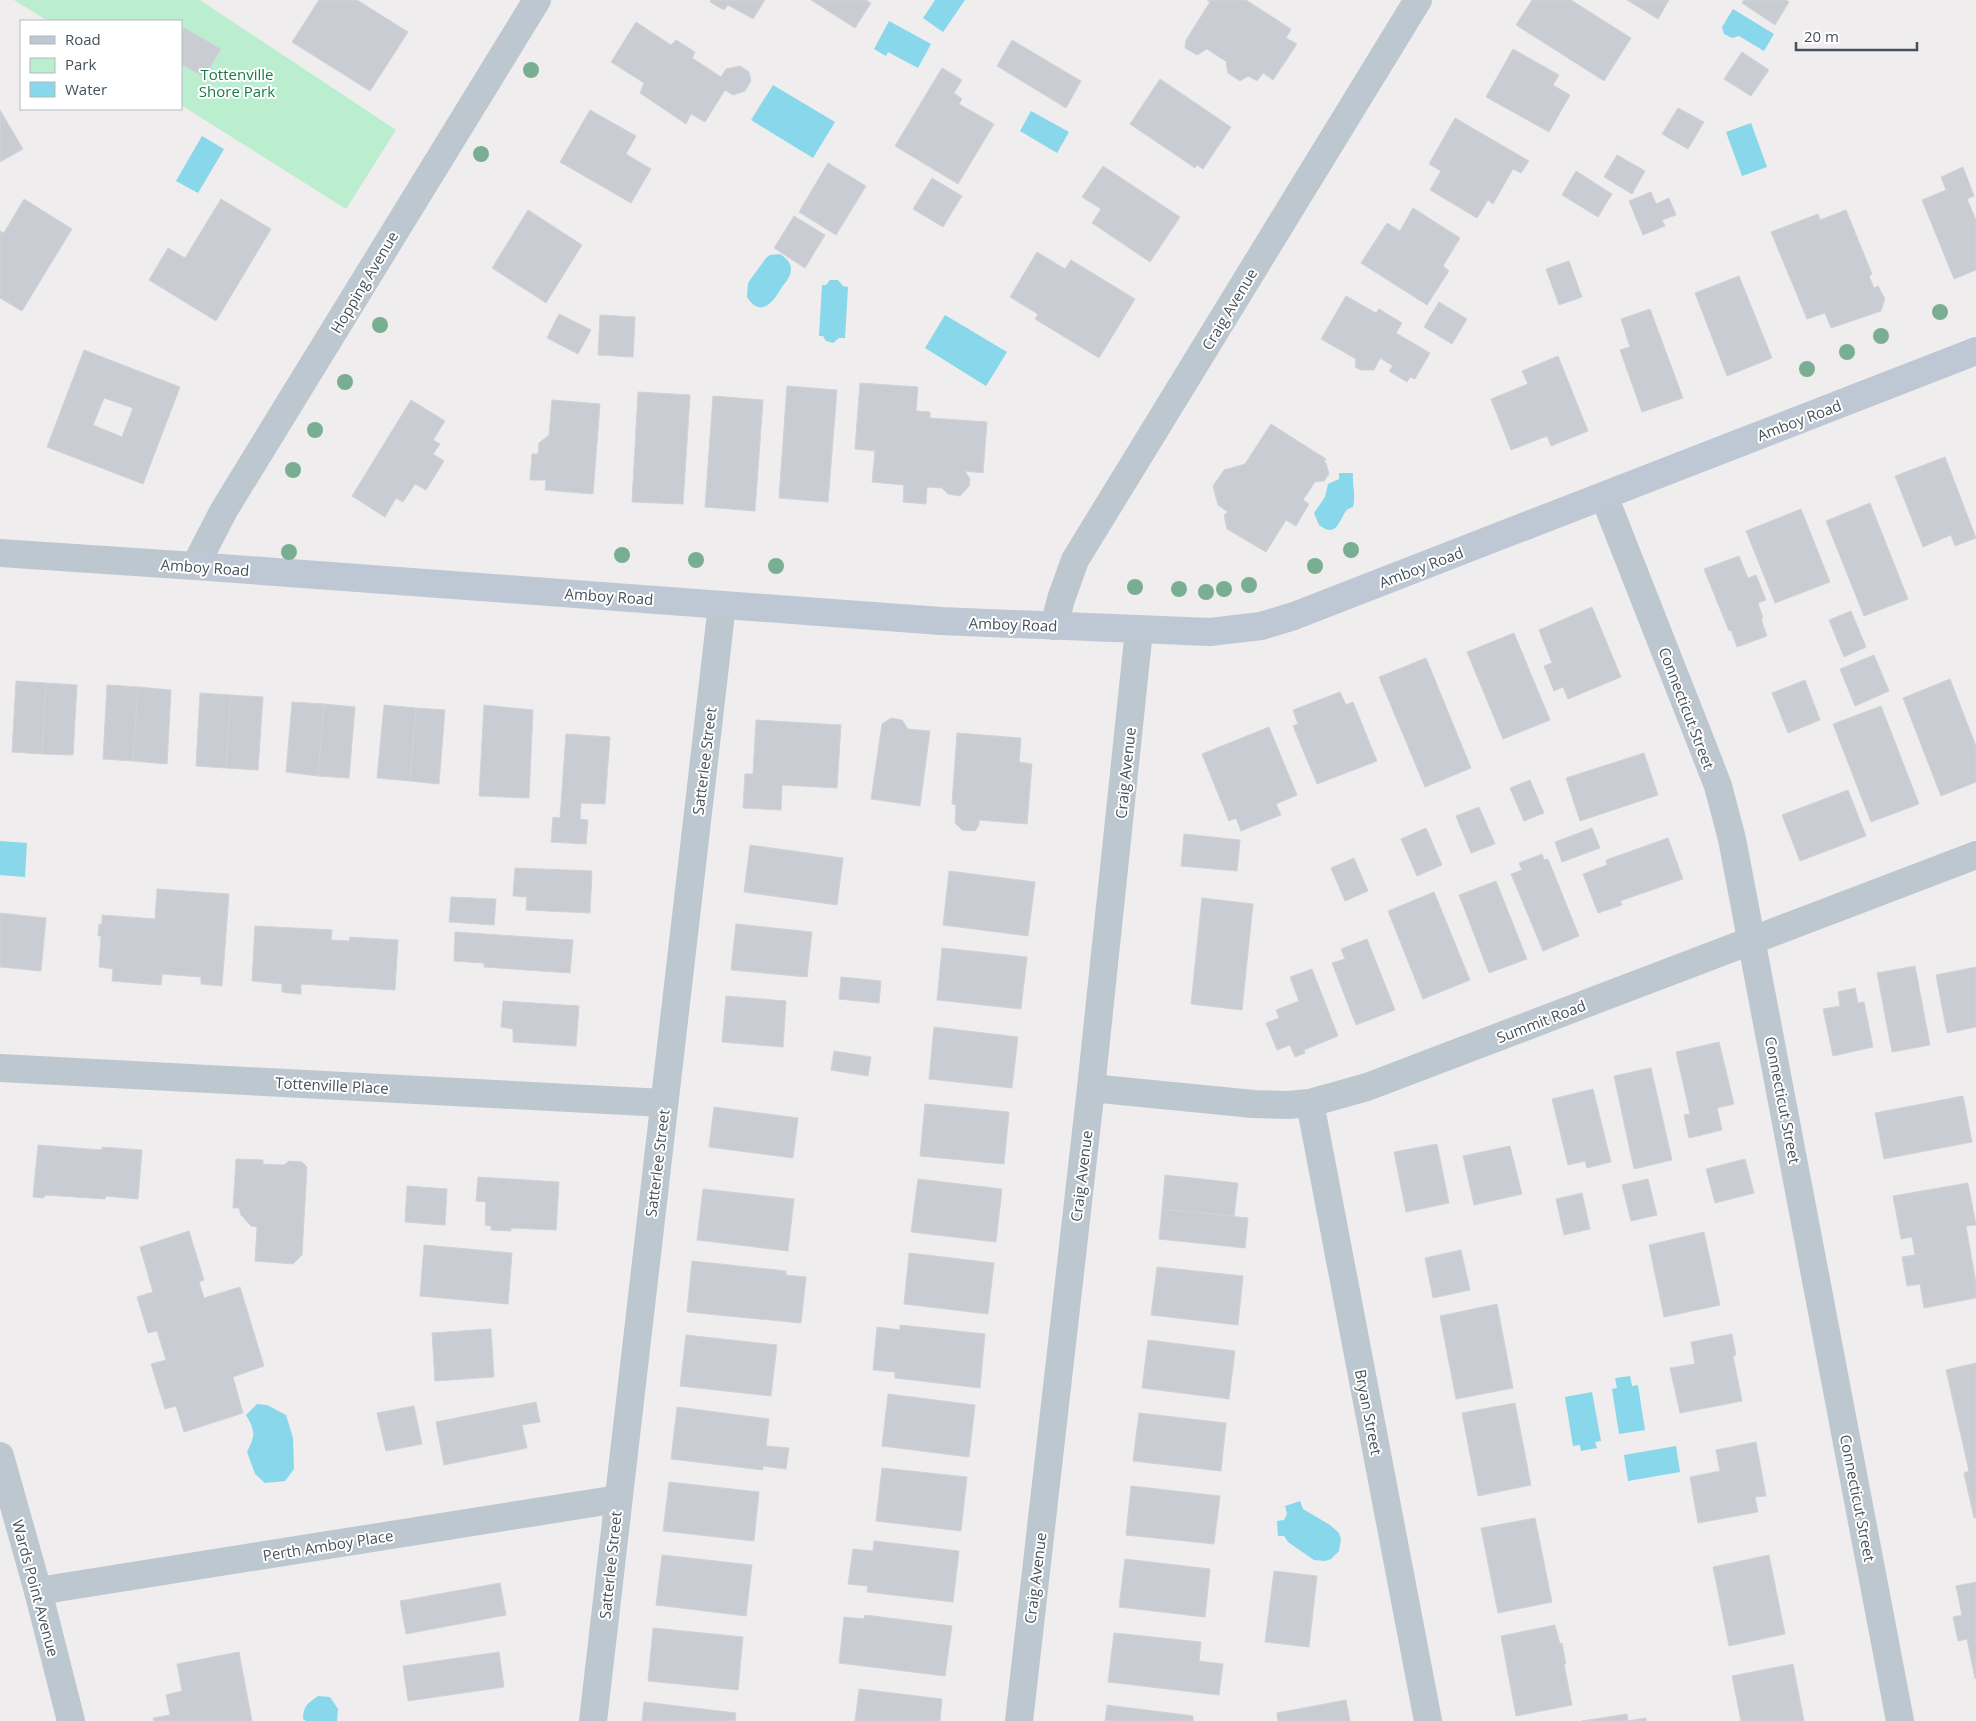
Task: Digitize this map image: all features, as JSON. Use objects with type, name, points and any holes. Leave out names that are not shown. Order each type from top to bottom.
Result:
[{"type":"street","name":"Hopping Avenue","points":[[195,566],[224,510],[537,0]]},
{"type":"street","name":"Craig Avenue","points":[[1054,626],[1061,599],[1075,560],[1418,0]]},
{"type":"street","name":"Amboy Road","points":[[0,553],[941,621],[1210,632],[1261,626],[1303,613],[1976,351]]},
{"type":"street","name":"Connecticut Street","points":[[1604,496],[1718,786],[1732,839],[1753,940],[1900,1721]]},
{"type":"street","name":"Satterlee Street","points":[[593,1721],[722,605]]},
{"type":"street","name":"Craig Avenue","points":[[1019,1721],[1091,1088],[1140,630]]},
{"type":"street","name":"Summit Road","points":[[1091,1088],[1272,1105],[1310,1103],[1368,1087],[1976,855]]},
{"type":"street","name":"Tottenville Place","points":[[0,1068],[664,1103]]},
{"type":"street","name":"Bryan Street","points":[[1310,1103],[1428,1721]]},
{"type":"street","name":"Wards Point Avenue","points":[[0,1456],[38,1591],[71,1721]]},
{"type":"street","name":"Perth Amboy Place","points":[[38,1591],[618,1499]]},
{"type":"green space","name":"Tottenville Shore Park","points":[[14,0],[200,0],[396,130],[346,209],[182,106],[182,20],[46,20]]},
{"type":"water","points":[[935,0],[965,0],[943,32],[923,18]]},
{"type":"water","points":[[1733,9],[1774,34],[1764,51],[1739,36],[1732,38],[1724,34],[1722,27]]},
{"type":"water","points":[[889,21],[931,44],[918,68],[888,52],[886,56],[874,49]]},
{"type":"water","points":[[773,85],[835,122],[813,158],[751,120]]},
{"type":"water","points":[[1031,111],[1069,132],[1057,153],[1020,131]]},
{"type":"water","points":[[1751,123],[1767,167],[1742,176],[1726,132]]},
{"type":"water","points":[[202,136],[224,149],[198,193],[176,181]]},
{"type":"water","points":[[780,254],[790,264],[791,272],[775,298],[767,306],[757,307],[747,297],[748,283],[766,258],[770,255]]},
{"type":"water","points":[[830,280],[838,280],[843,286],[848,287],[845,338],[839,338],[833,343],[826,341],[823,336],[819,336],[822,285],[826,285]]},
{"type":"water","points":[[945,315],[1007,352],[986,386],[925,348]]},
{"type":"water","points":[[1339,473],[1353,473],[1353,507],[1347,510],[1337,527],[1330,530],[1325,529],[1319,525],[1314,513],[1325,497],[1328,484],[1339,479]]},
{"type":"water","points":[[0,841],[27,843],[25,877],[0,875]]},
{"type":"water","points":[[1630,1376],[1632,1386],[1638,1385],[1645,1430],[1619,1434],[1612,1389],[1617,1388],[1615,1378]]},
{"type":"water","points":[[1592,1392],[1601,1441],[1595,1442],[1597,1448],[1581,1451],[1580,1445],[1573,1446],[1565,1397]]},
{"type":"water","points":[[257,1404],[267,1405],[286,1415],[293,1438],[294,1469],[285,1481],[265,1483],[255,1474],[247,1452],[252,1441],[253,1430],[246,1415]]},
{"type":"water","points":[[1676,1446],[1680,1472],[1628,1481],[1624,1455]]},
{"type":"water","points":[[1300,1501],[1303,1509],[1330,1525],[1339,1533],[1341,1539],[1339,1551],[1331,1559],[1325,1561],[1314,1560],[1288,1542],[1284,1536],[1278,1536],[1277,1521],[1284,1520],[1287,1514],[1285,1506]]},
{"type":"water","points":[[318,1696],[330,1697],[338,1709],[337,1721],[306,1721],[303,1719],[307,1705]]},
{"type":"building","points":[[319,0],[357,0],[408,32],[370,91],[292,42]]},
{"type":"building","points":[[711,0],[765,0],[753,19],[728,5],[724,10],[710,2]]},
{"type":"building","points":[[811,0],[866,0],[871,3],[855,28]]},
{"type":"building","points":[[1207,0],[1246,0],[1291,29],[1286,38],[1297,44],[1273,80],[1263,73],[1257,81],[1248,76],[1240,81],[1228,73],[1227,62],[1207,49],[1197,55],[1185,48],[1186,40],[1210,2]]},
{"type":"building","points":[[1532,0],[1571,0],[1631,38],[1604,81],[1516,25]]},
{"type":"building","points":[[1627,0],[1669,0],[1658,19]]},
{"type":"building","points":[[1744,0],[1786,0],[1789,2],[1775,25],[1742,3]]},
{"type":"building","points":[[636,22],[671,45],[676,40],[695,52],[692,58],[721,77],[726,69],[740,66],[749,72],[751,81],[745,91],[733,95],[725,90],[705,122],[691,114],[686,124],[640,93],[644,83],[611,62]]},
{"type":"building","points":[[184,28],[221,49],[204,77],[182,65],[182,32]]},
{"type":"building","points":[[1012,40],[1081,81],[1066,108],[997,66]]},
{"type":"building","points":[[1513,49],[1559,75],[1553,85],[1570,95],[1549,132],[1486,97]]},
{"type":"building","points":[[1742,52],[1769,70],[1751,96],[1724,79]]},
{"type":"building","points":[[942,68],[962,80],[954,93],[962,99],[959,104],[994,124],[958,184],[895,146]]},
{"type":"building","points":[[1160,79],[1231,127],[1203,169],[1197,165],[1195,168],[1130,124]]},
{"type":"building","points":[[1678,108],[1704,122],[1688,149],[1662,134]]},
{"type":"building","points":[[0,110],[23,149],[0,162]]},
{"type":"building","points":[[590,110],[636,136],[626,154],[651,169],[631,203],[560,162]]},
{"type":"building","points":[[1455,118],[1529,161],[1521,173],[1513,169],[1493,204],[1488,200],[1477,218],[1430,190],[1441,171],[1429,164]]},
{"type":"building","points":[[1617,155],[1645,171],[1632,194],[1604,177]]},
{"type":"building","points":[[828,163],[866,186],[836,235],[799,212]]},
{"type":"building","points":[[1103,166],[1180,217],[1150,262],[1092,223],[1101,209],[1082,197]]},
{"type":"building","points":[[1963,167],[1974,196],[1967,199],[1976,220],[1976,270],[1954,279],[1922,200],[1946,190],[1941,177]]},
{"type":"building","points":[[1576,171],[1612,194],[1598,217],[1562,195]]},
{"type":"building","points":[[932,178],[962,196],[943,227],[913,209]]},
{"type":"building","points":[[1651,192],[1656,204],[1669,198],[1676,215],[1662,220],[1665,226],[1643,235],[1629,201]]},
{"type":"building","points":[[24,199],[72,229],[22,311],[0,298],[0,231],[4,233]]},
{"type":"building","points":[[221,199],[271,229],[216,321],[149,280],[168,248],[185,258]]},
{"type":"building","points":[[1413,208],[1460,238],[1443,266],[1449,271],[1427,305],[1361,263],[1387,223],[1400,231]]},
{"type":"building","points":[[528,210],[582,245],[546,303],[492,268]]},
{"type":"building","points":[[1846,210],[1872,274],[1869,276],[1874,288],[1878,286],[1885,299],[1881,311],[1831,328],[1825,313],[1807,319],[1771,232],[1818,214],[1820,220]]},
{"type":"building","points":[[794,216],[825,235],[805,268],[774,248]]},
{"type":"building","points":[[1037,252],[1065,269],[1071,260],[1135,299],[1099,358],[1035,319],[1038,314],[1010,297]]},
{"type":"building","points":[[1569,261],[1582,297],[1559,305],[1546,269]]},
{"type":"building","points":[[1739,276],[1772,358],[1727,376],[1695,293]]},
{"type":"building","points":[[1346,296],[1376,313],[1379,309],[1402,323],[1396,333],[1430,353],[1415,379],[1410,377],[1407,382],[1389,371],[1393,366],[1380,358],[1374,370],[1361,370],[1355,367],[1356,359],[1321,339]]},
{"type":"building","points":[[1439,302],[1467,319],[1452,344],[1424,327]]},
{"type":"building","points":[[1650,309],[1683,398],[1642,412],[1620,350],[1630,347],[1621,319]]},
{"type":"building","points":[[559,314],[591,330],[578,354],[547,338]]},
{"type":"building","points":[[600,315],[635,317],[633,357],[598,355]]},
{"type":"building","points":[[84,350],[180,387],[143,484],[47,447]],"holes":[[[104,398],[133,408],[122,437],[93,425]]]},
{"type":"building","points":[[1558,356],[1588,431],[1551,446],[1547,436],[1511,450],[1491,399],[1528,384],[1522,371]]},
{"type":"building","points":[[860,383],[918,387],[916,411],[930,412],[930,418],[987,422],[983,473],[965,471],[970,479],[969,486],[960,496],[948,494],[942,488],[927,487],[926,504],[903,502],[904,485],[872,482],[875,451],[855,449]]},
{"type":"building","points":[[787,386],[837,390],[828,502],[779,498]]},
{"type":"building","points":[[638,392],[690,395],[683,504],[632,502]]},
{"type":"building","points":[[713,396],[763,400],[755,511],[705,507]]},
{"type":"building","points":[[411,400],[445,421],[433,440],[440,444],[433,454],[444,461],[426,490],[415,484],[403,502],[396,498],[385,517],[352,496]]},
{"type":"building","points":[[552,400],[600,404],[593,494],[545,490],[546,480],[530,480],[532,454],[538,454],[539,443],[549,435]]},
{"type":"building","points":[[1271,424],[1326,459],[1324,462],[1329,474],[1324,481],[1315,482],[1303,500],[1309,504],[1296,526],[1286,520],[1266,552],[1227,529],[1224,515],[1228,512],[1218,505],[1213,486],[1224,470],[1245,464]]},
{"type":"building","points":[[1945,457],[1976,538],[1955,546],[1951,535],[1923,547],[1895,476]]},
{"type":"building","points":[[1870,503],[1908,599],[1864,616],[1826,521]]},
{"type":"building","points":[[1801,509],[1830,582],[1775,603],[1746,531]]},
{"type":"building","points":[[1739,556],[1748,578],[1756,575],[1766,600],[1758,603],[1767,636],[1737,647],[1704,569]]},
{"type":"building","points":[[1592,607],[1621,677],[1568,699],[1563,687],[1554,691],[1544,666],[1552,663],[1539,630]]},
{"type":"building","points":[[1851,611],[1866,647],[1844,657],[1829,620]]},
{"type":"building","points":[[1514,633],[1550,720],[1503,739],[1467,652]]},
{"type":"building","points":[[1874,655],[1889,691],[1855,706],[1840,669]]},
{"type":"building","points":[[1426,658],[1471,768],[1425,787],[1379,677]]},
{"type":"building","points":[[1950,679],[1976,746],[1976,782],[1941,796],[1903,698]]},
{"type":"building","points":[[1805,680],[1820,720],[1788,733],[1772,693]]},
{"type":"building","points":[[16,681],[46,683],[42,754],[12,752]]},
{"type":"building","points":[[46,683],[77,685],[73,755],[42,754]]},
{"type":"building","points":[[107,685],[138,687],[133,761],[103,759]]},
{"type":"building","points":[[138,687],[171,690],[167,764],[133,761]]},
{"type":"building","points":[[1340,692],[1346,705],[1353,702],[1377,761],[1317,784],[1293,726],[1298,724],[1293,710]]},
{"type":"building","points":[[200,693],[231,695],[226,768],[196,766]]},
{"type":"building","points":[[231,695],[263,697],[258,770],[226,768]]},
{"type":"building","points":[[292,702],[324,704],[318,776],[286,772]]},
{"type":"building","points":[[324,704],[355,707],[349,778],[318,776]]},
{"type":"building","points":[[384,705],[416,708],[410,781],[377,778]]},
{"type":"building","points":[[484,705],[533,710],[529,798],[479,796]]},
{"type":"building","points":[[1881,706],[1919,804],[1871,822],[1833,724]]},
{"type":"building","points":[[416,708],[445,710],[439,784],[410,781]]},
{"type":"building","points":[[891,718],[902,720],[908,729],[930,731],[920,806],[871,799],[882,724]]},
{"type":"building","points":[[756,720],[841,725],[837,788],[782,785],[781,810],[743,808],[745,774],[753,774]]},
{"type":"building","points":[[1269,727],[1297,795],[1276,804],[1281,815],[1241,831],[1236,818],[1229,821],[1202,754]]},
{"type":"building","points":[[957,733],[1021,738],[1019,762],[1032,764],[1027,824],[979,820],[979,825],[975,831],[962,830],[955,823],[956,805],[952,804]]},
{"type":"building","points":[[566,734],[610,737],[605,804],[581,803],[580,819],[588,820],[586,844],[551,842],[553,817],[560,818]]},
{"type":"building","points":[[1644,753],[1658,795],[1580,821],[1566,778]]},
{"type":"building","points":[[1530,780],[1544,813],[1524,821],[1510,788]]},
{"type":"building","points":[[1848,790],[1866,836],[1800,861],[1782,815]]},
{"type":"building","points":[[1479,807],[1495,844],[1471,853],[1456,816]]},
{"type":"building","points":[[1426,828],[1442,865],[1417,876],[1401,839]]},
{"type":"building","points":[[1592,828],[1600,848],[1562,862],[1555,842]]},
{"type":"building","points":[[1184,834],[1240,840],[1237,871],[1181,866]]},
{"type":"building","points":[[1668,838],[1683,879],[1620,901],[1622,905],[1598,913],[1583,874],[1607,865],[1606,860]]},
{"type":"building","points":[[750,845],[843,858],[837,905],[744,892]]},
{"type":"building","points":[[1542,854],[1544,860],[1548,859],[1579,936],[1543,951],[1511,874],[1522,870],[1519,863]]},
{"type":"building","points":[[1354,858],[1368,891],[1345,901],[1331,868]]},
{"type":"building","points":[[515,868],[592,871],[590,913],[526,910],[527,897],[513,896]]},
{"type":"building","points":[[949,871],[1035,882],[1028,936],[943,925]]},
{"type":"building","points":[[1496,881],[1527,959],[1489,973],[1459,895]]},
{"type":"building","points":[[157,889],[229,894],[222,986],[201,984],[201,977],[162,974],[161,985],[112,981],[113,969],[99,967],[101,936],[98,936],[99,924],[102,924],[102,915],[155,919]]},
{"type":"building","points":[[1434,892],[1470,980],[1423,999],[1388,911]]},
{"type":"building","points":[[451,897],[496,899],[494,925],[449,922]]},
{"type":"building","points":[[1202,898],[1253,904],[1242,1010],[1191,1004]]},
{"type":"building","points":[[0,913],[46,918],[41,971],[0,967]]},
{"type":"building","points":[[736,924],[812,932],[807,977],[731,970]]},
{"type":"building","points":[[255,926],[332,930],[331,940],[349,941],[350,937],[398,940],[395,990],[301,984],[301,994],[282,992],[282,984],[252,981]]},
{"type":"building","points":[[455,932],[573,940],[570,973],[484,967],[484,963],[454,961]]},
{"type":"building","points":[[1367,939],[1395,1010],[1356,1025],[1332,963],[1345,959],[1341,949]]},
{"type":"building","points":[[942,948],[1027,957],[1021,1009],[937,1000]]},
{"type":"building","points":[[1915,966],[1930,1045],[1892,1052],[1877,973]]},
{"type":"building","points":[[1976,967],[1976,1027],[1947,1033],[1936,975]]},
{"type":"building","points":[[1312,969],[1338,1036],[1304,1050],[1305,1053],[1295,1057],[1290,1045],[1277,1050],[1266,1023],[1279,1018],[1276,1010],[1299,1001],[1290,977]]},
{"type":"building","points":[[841,977],[881,981],[879,1003],[839,999]]},
{"type":"building","points":[[1855,988],[1858,1003],[1864,1002],[1873,1047],[1833,1056],[1823,1009],[1840,1006],[1838,992]]},
{"type":"building","points":[[726,996],[786,1001],[783,1047],[722,1042]]},
{"type":"building","points":[[503,1001],[579,1006],[576,1046],[513,1042],[513,1029],[501,1027]]},
{"type":"building","points":[[934,1027],[1018,1037],[1012,1088],[929,1079]]},
{"type":"building","points":[[1719,1042],[1734,1104],[1717,1108],[1722,1130],[1689,1138],[1684,1115],[1690,1114],[1676,1052]]},
{"type":"building","points":[[834,1051],[871,1057],[868,1076],[831,1070]]},
{"type":"building","points":[[1651,1068],[1672,1160],[1634,1169],[1614,1076]]},
{"type":"building","points":[[1593,1089],[1611,1162],[1587,1168],[1585,1161],[1568,1165],[1552,1099]]},
{"type":"building","points":[[1963,1096],[1972,1142],[1884,1159],[1875,1113]]},
{"type":"building","points":[[925,1104],[1009,1112],[1004,1164],[920,1156]]},
{"type":"building","points":[[714,1107],[798,1118],[793,1158],[709,1147]]},
{"type":"building","points":[[1437,1144],[1449,1203],[1406,1212],[1394,1152]]},
{"type":"building","points":[[38,1145],[102,1150],[102,1147],[142,1150],[138,1199],[106,1196],[105,1199],[45,1195],[44,1198],[33,1197]]},
{"type":"building","points":[[1510,1146],[1522,1194],[1474,1205],[1463,1156]]},
{"type":"building","points":[[236,1159],[263,1160],[263,1164],[284,1165],[289,1161],[302,1162],[307,1167],[302,1255],[293,1264],[255,1261],[257,1227],[251,1226],[241,1215],[239,1208],[233,1208]]},
{"type":"building","points":[[1745,1159],[1754,1193],[1715,1203],[1706,1169]]},
{"type":"building","points":[[1165,1175],[1238,1183],[1234,1216],[1162,1209]]},
{"type":"building","points":[[478,1177],[559,1182],[556,1230],[511,1228],[511,1231],[491,1230],[491,1226],[485,1225],[486,1202],[476,1201]]},
{"type":"building","points":[[918,1179],[1002,1189],[996,1242],[911,1232]]},
{"type":"building","points":[[1648,1179],[1657,1215],[1631,1221],[1622,1185]]},
{"type":"building","points":[[1968,1183],[1976,1225],[1966,1226],[1976,1283],[1976,1298],[1924,1308],[1920,1284],[1907,1286],[1902,1257],[1915,1255],[1912,1237],[1901,1239],[1893,1196]]},
{"type":"building","points":[[407,1186],[447,1189],[445,1225],[405,1222]]},
{"type":"building","points":[[703,1189],[794,1199],[788,1251],[697,1240]]},
{"type":"building","points":[[1582,1193],[1590,1229],[1564,1235],[1556,1199]]},
{"type":"building","points":[[1162,1209],[1248,1218],[1245,1248],[1159,1239]]},
{"type":"building","points":[[189,1231],[204,1280],[199,1282],[204,1298],[240,1287],[264,1366],[233,1377],[243,1413],[184,1432],[176,1406],[165,1409],[151,1364],[166,1360],[157,1331],[148,1333],[137,1297],[153,1292],[140,1247]]},
{"type":"building","points":[[1704,1232],[1720,1305],[1664,1317],[1649,1245]]},
{"type":"building","points":[[424,1245],[512,1253],[508,1304],[420,1296]]},
{"type":"building","points":[[1461,1250],[1470,1290],[1433,1298],[1425,1258]]},
{"type":"building","points":[[909,1253],[994,1263],[988,1314],[904,1304]]},
{"type":"building","points":[[692,1261],[786,1271],[786,1275],[806,1277],[801,1323],[687,1312]]},
{"type":"building","points":[[1157,1267],[1243,1276],[1238,1325],[1151,1315]]},
{"type":"building","points":[[1497,1304],[1513,1388],[1456,1399],[1440,1316]]},
{"type":"building","points":[[900,1325],[985,1334],[980,1388],[895,1378],[895,1372],[873,1370],[877,1327],[900,1330]]},
{"type":"building","points":[[491,1329],[494,1377],[435,1381],[432,1333]]},
{"type":"building","points":[[1732,1334],[1736,1355],[1733,1356],[1742,1401],[1680,1413],[1670,1368],[1695,1364],[1691,1342]]},
{"type":"building","points":[[686,1335],[777,1345],[771,1396],[680,1386]]},
{"type":"building","points":[[1148,1340],[1235,1351],[1229,1399],[1142,1388]]},
{"type":"building","points":[[1976,1363],[1976,1517],[1974,1518],[1964,1473],[1969,1471],[1946,1370]]},
{"type":"building","points":[[888,1394],[975,1405],[969,1457],[882,1446]]},
{"type":"building","points":[[536,1402],[540,1422],[522,1425],[527,1448],[444,1465],[436,1422]]},
{"type":"building","points":[[1515,1403],[1531,1485],[1478,1496],[1462,1413]]},
{"type":"building","points":[[414,1406],[422,1444],[386,1451],[377,1413]]},
{"type":"building","points":[[677,1407],[769,1419],[766,1446],[789,1448],[786,1469],[763,1466],[763,1470],[671,1459]]},
{"type":"building","points":[[1139,1413],[1226,1423],[1221,1471],[1133,1461]]},
{"type":"building","points":[[1756,1442],[1766,1496],[1755,1497],[1758,1512],[1698,1523],[1690,1477],[1720,1471],[1716,1450]]},
{"type":"building","points":[[882,1468],[967,1477],[961,1531],[876,1521]]},
{"type":"building","points":[[669,1482],[759,1492],[754,1541],[663,1531]]},
{"type":"building","points":[[1131,1486],[1220,1496],[1214,1544],[1126,1535]]},
{"type":"building","points":[[1535,1518],[1552,1602],[1498,1613],[1481,1528]]},
{"type":"building","points":[[874,1541],[959,1551],[953,1602],[867,1592],[868,1586],[848,1584],[853,1549],[873,1551]]},
{"type":"building","points":[[662,1555],[752,1565],[746,1616],[656,1605]]},
{"type":"building","points":[[1769,1555],[1785,1634],[1729,1646],[1713,1567]]},
{"type":"building","points":[[1125,1559],[1210,1569],[1205,1617],[1119,1607]]},
{"type":"building","points":[[1274,1571],[1317,1576],[1309,1647],[1265,1642]]},
{"type":"building","points":[[1976,1582],[1975,1679],[1967,1639],[1958,1641],[1953,1617],[1962,1615],[1956,1586]]},
{"type":"building","points":[[500,1583],[506,1615],[406,1634],[400,1601]]},
{"type":"building","points":[[865,1615],[952,1626],[945,1676],[839,1663],[844,1617],[864,1619]]},
{"type":"building","points":[[1555,1625],[1560,1644],[1562,1643],[1572,1705],[1516,1716],[1501,1636]]},
{"type":"building","points":[[653,1628],[743,1637],[738,1690],[648,1681]]},
{"type":"building","points":[[1114,1633],[1201,1642],[1199,1661],[1223,1664],[1219,1695],[1108,1682]]},
{"type":"building","points":[[239,1652],[252,1721],[154,1721],[153,1718],[170,1715],[166,1695],[182,1691],[177,1664]]},
{"type":"building","points":[[499,1652],[504,1687],[408,1701],[403,1666]]},
{"type":"building","points":[[1793,1664],[1804,1721],[1741,1721],[1732,1676]]},
{"type":"building","points":[[859,1689],[942,1699],[940,1721],[855,1721]]},
{"type":"building","points":[[1346,1700],[1350,1721],[1278,1721],[1277,1713]]},
{"type":"building","points":[[644,1702],[736,1713],[735,1721],[642,1721]]},
{"type":"building","points":[[1107,1705],[1193,1716],[1193,1721],[1105,1721]]},
{"type":"building","points":[[1627,1714],[1628,1721],[1582,1721]]},
{"type":"building","points":[[1646,1718],[1646,1721],[1628,1721]]}]
